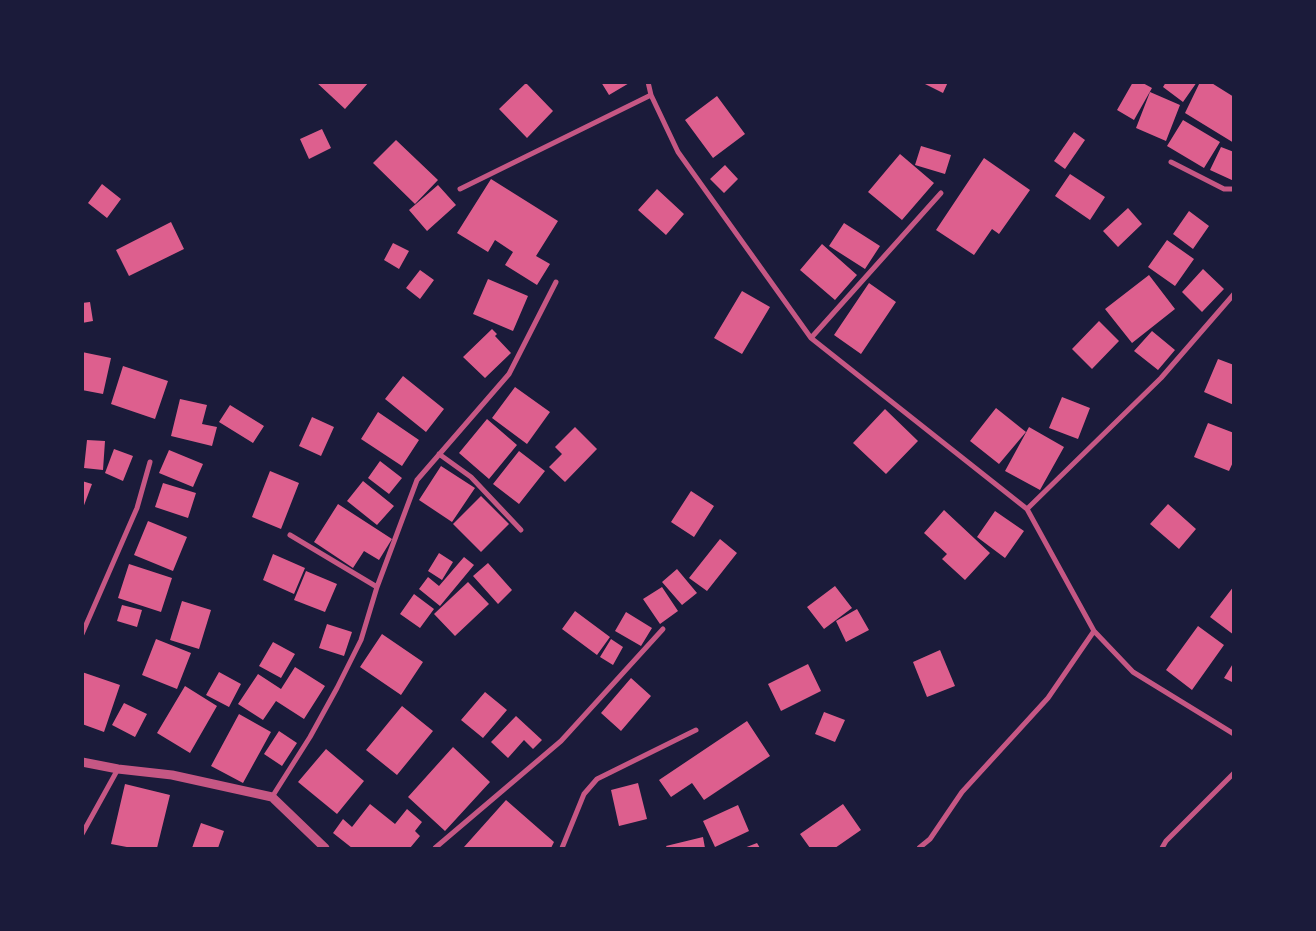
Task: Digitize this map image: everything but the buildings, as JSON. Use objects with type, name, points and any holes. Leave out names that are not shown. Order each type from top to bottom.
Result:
[{"type":"street","points":[[648,82],[651,95],[678,152],[811,338],[1027,509],[1094,631],[1133,672],[1234,734]]},
{"type":"street","points":[[460,189],[651,95]]},
{"type":"street","points":[[1171,162],[1224,190],[1234,189]]},
{"type":"street","points":[[811,338],[941,193]]},
{"type":"street","points":[[272,797],[338,688],[361,640],[377,587],[417,480],[509,374],[556,282]]},
{"type":"street","points":[[1027,509],[1161,378],[1234,294]]},
{"type":"street","points":[[439,454],[471,477],[521,530]]},
{"type":"street","points":[[82,634],[137,508],[150,462]]},
{"type":"street","points":[[290,534],[377,587]]},
{"type":"street","points":[[435,848],[561,741],[663,629]]},
{"type":"street","points":[[919,848],[930,839],[962,792],[1048,698],[1094,631]]},
{"type":"street","points":[[562,848],[584,794],[597,779],[696,730]]},
{"type":"street","points":[[82,762],[118,769],[172,774],[272,797],[325,848]]},
{"type":"street","points":[[82,834],[118,769]]},
{"type":"street","points":[[1162,848],[1166,841],[1234,773]]}]
